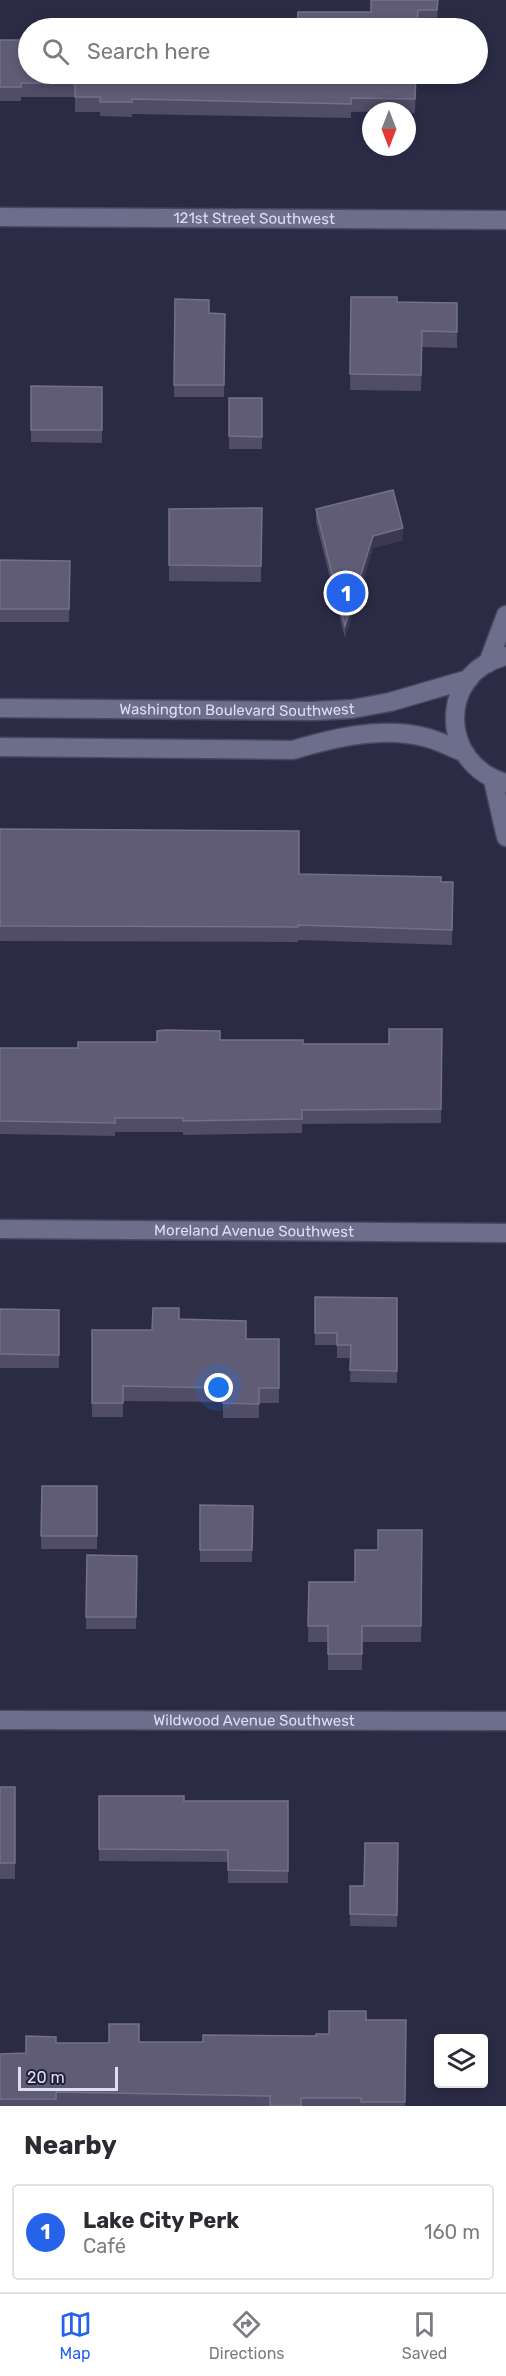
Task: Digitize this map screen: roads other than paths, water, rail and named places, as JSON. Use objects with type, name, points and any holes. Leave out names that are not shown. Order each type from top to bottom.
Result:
[{"type":"street","name":"121st Street Southwest","points":[[0,217],[506,220]]},
{"type":"street","points":[[488,663],[506,615]]},
{"type":"street","points":[[506,656],[476,670],[462,688],[455,710],[455,732],[463,752],[476,768],[499,782],[506,837]]},
{"type":"street","name":"Washington Boulevard Southwest","points":[[0,708],[314,711],[352,709],[390,702],[469,680]]},
{"type":"street","name":"Washington Boulevard Southwest","points":[[0,747],[293,750],[322,742],[374,733],[429,738],[463,752]]},
{"type":"street","name":"Moreland Avenue Southwest","points":[[0,1229],[506,1233]]},
{"type":"street","name":"Wildwood Avenue Southwest","points":[[0,1720],[506,1721]]},
{"type":"place","name":"Lake City Perk","points":[[346,593]]}]
